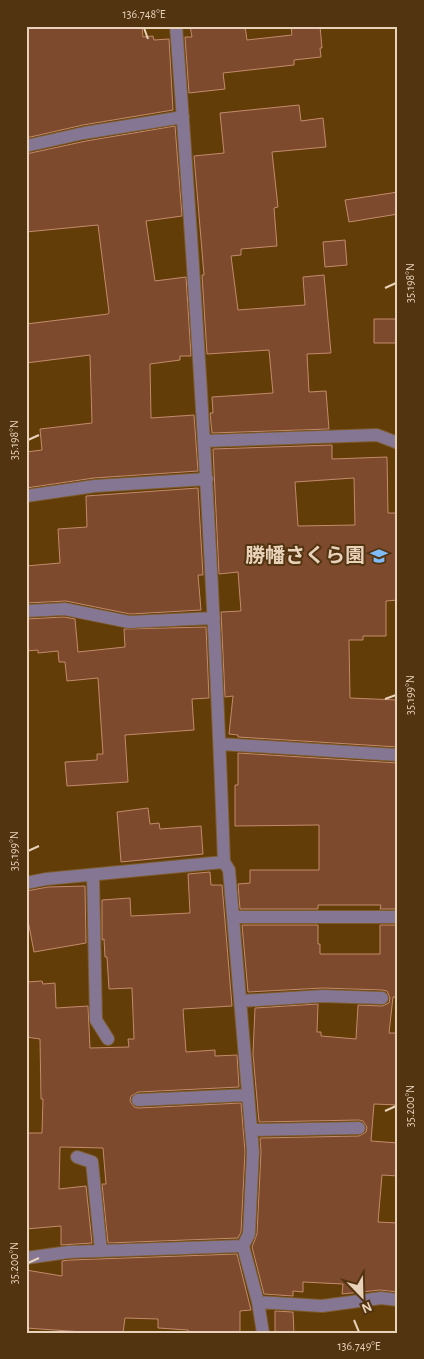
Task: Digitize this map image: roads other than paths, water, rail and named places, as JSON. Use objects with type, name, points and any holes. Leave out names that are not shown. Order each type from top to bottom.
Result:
[{"type":"street","points":[[176,26],[205,441],[224,862],[229,870],[253,1152],[249,1234],[243,1246],[258,1302],[263,1333]]},
{"type":"street","points":[[26,146],[84,133],[183,117]]},
{"type":"street","points":[[205,441],[377,435],[398,443]]},
{"type":"street","points":[[26,496],[95,486],[207,479]]},
{"type":"street","points":[[26,611],[65,609],[129,622],[214,618]]},
{"type":"street","points":[[220,744],[398,755]]},
{"type":"street","points":[[26,883],[224,862]]},
{"type":"street","points":[[93,875],[96,1020],[108,1039]]},
{"type":"street","points":[[233,917],[398,918]]},
{"type":"street","points":[[240,1001],[323,996],[382,998]]},
{"type":"street","points":[[138,1100],[248,1095]]},
{"type":"street","points":[[251,1130],[358,1128]]},
{"type":"street","points":[[77,1157],[92,1162],[101,1250]]},
{"type":"street","points":[[26,1258],[101,1250],[243,1246]]},
{"type":"street","points":[[258,1302],[322,1306],[381,1298],[398,1300]]},
{"type":"place","name":"勝幡さくら園","points":[[379,556]]}]
